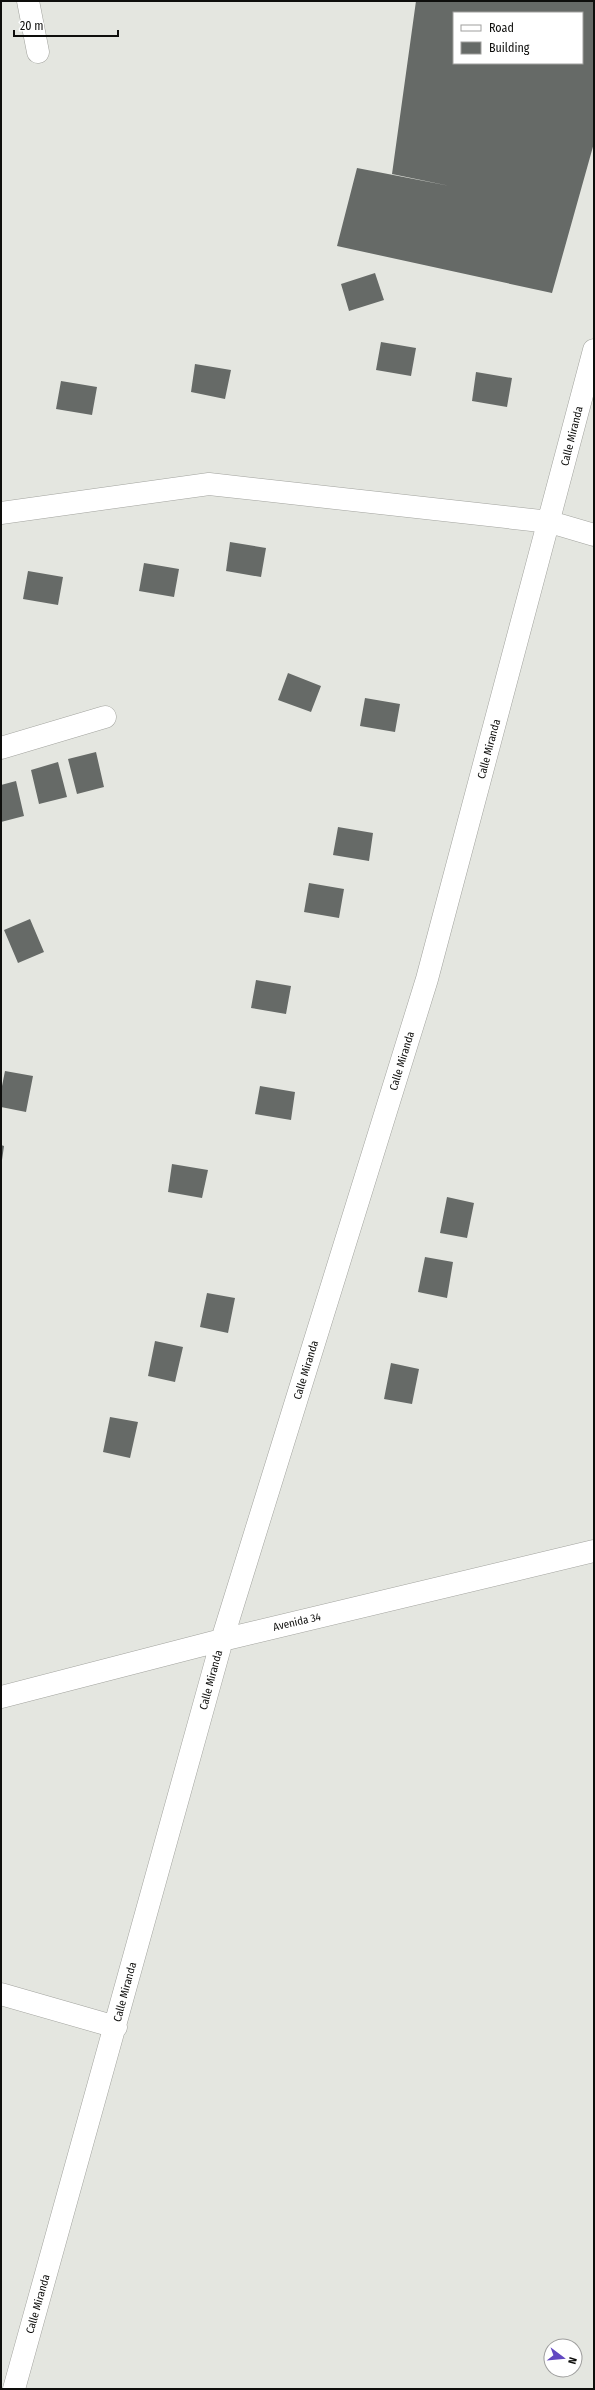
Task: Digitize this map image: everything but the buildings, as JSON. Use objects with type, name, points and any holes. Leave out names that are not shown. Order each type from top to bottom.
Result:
[{"type":"street","points":[[28,1],[38,52]]},
{"type":"street","name":"Calle Miranda","points":[[14,2389],[116,2027],[222,1640],[427,978],[550,522],[594,350]]},
{"type":"street","points":[[1,513],[209,484],[550,522],[594,535]]},
{"type":"street","points":[[1,748],[105,717]]},
{"type":"street","name":"Avenida 34","points":[[1,1696],[222,1640],[594,1551]]},
{"type":"street","points":[[1,1994],[116,2027]]}]
